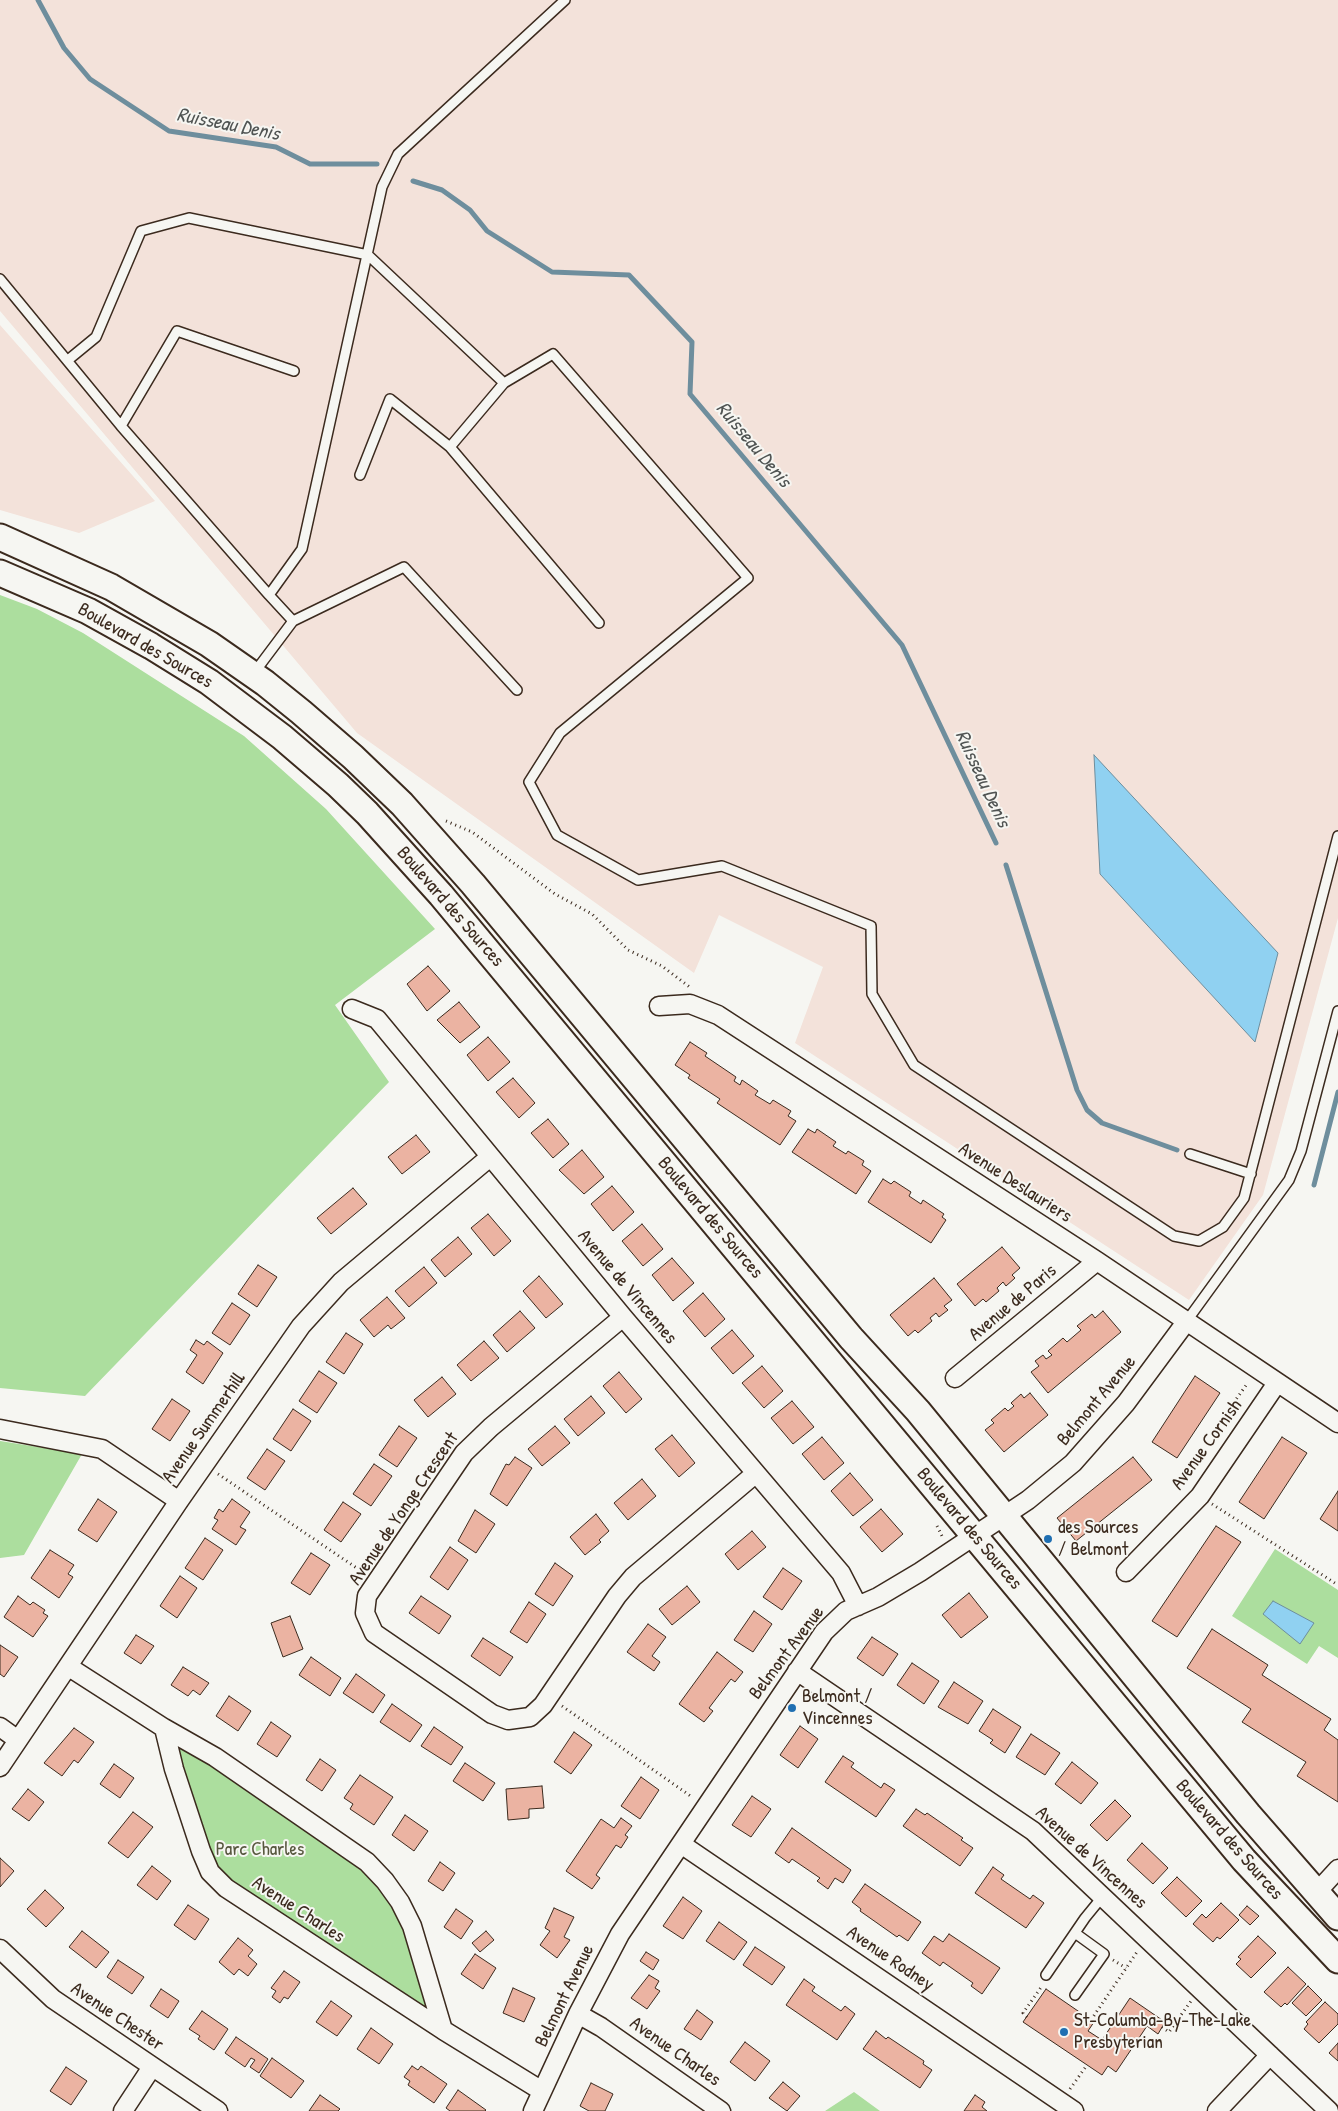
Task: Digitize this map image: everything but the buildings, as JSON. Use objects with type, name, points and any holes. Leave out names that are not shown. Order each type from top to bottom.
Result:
[{"type":"main road","name":"Boulevard des Sources","points":[[0,537],[73,568],[129,597],[202,640],[253,675],[335,741],[417,820],[851,1338],[894,1382],[1248,1814],[1338,1917]]},
{"type":"main road","name":"Boulevard des Sources","points":[[0,573],[88,611],[183,665],[263,721],[353,799],[442,895],[1244,1860],[1338,1960]]},
{"type":"street","name":"Avenue Deslauriers","points":[[659,1006],[682,1004],[697,1006],[718,1015],[1097,1261],[1338,1423]]},
{"type":"street","name":"Avenue de Vincennes","points":[[352,1008],[377,1019],[623,1317],[755,1474],[841,1572],[858,1606]]},
{"type":"street","name":"Avenue Summerhill","points":[[0,1767],[179,1501],[301,1326],[340,1282],[490,1157]]},
{"type":"street","name":"Avenue de Paris","points":[[955,1378],[1097,1261]]},
{"type":"street","name":"Avenue de Yonge Crescent","points":[[623,1317],[486,1431],[464,1453],[367,1596],[365,1612],[374,1633],[492,1714],[508,1720],[530,1716],[543,1705],[625,1586],[755,1474]]},
{"type":"street","name":"Belmont Avenue","points":[[533,2111],[578,2014],[620,1934],[797,1671],[832,1623],[846,1612],[878,1597],[920,1572],[1028,1500],[1073,1463],[1126,1403],[1186,1322]]},
{"type":"street","name":"Avenue Cornish","points":[[1126,1572],[1200,1496],[1277,1383]]},
{"type":"street","points":[[0,1429],[102,1448],[179,1501]]},
{"type":"street","points":[[69,1667],[164,1728],[231,1768],[367,1862],[385,1881],[400,1902],[412,1926],[442,2030]]},
{"type":"street","name":"Avenue de Vincennes","points":[[797,1671],[1021,1822],[1104,1896],[1329,2111]]},
{"type":"street","points":[[0,1727],[18,1740]]},
{"type":"street","name":"Avenue Charles","points":[[164,1728],[180,1787],[201,1851],[210,1872],[226,1888],[442,2030],[542,2091]]},
{"type":"street","name":"Avenue Rodney","points":[[681,1844],[1074,2111]]},
{"type":"street","points":[[1316,1893],[1338,1870]]},
{"type":"street","name":"Avenue Chester","points":[[0,1949],[52,1998],[218,2111]]},
{"type":"street","name":"Avenue Charles","points":[[578,2014],[599,2026],[720,2111]]},
{"type":"street","points":[[1218,2111],[1270,2056]]},
{"type":"street","points":[[123,2111],[152,2067]]},
{"type":"lane","points":[[269,595],[302,549],[382,187],[398,154],[565,0]]},
{"type":"lane","points":[[68,360],[96,337],[141,231],[189,218],[368,255],[504,383]]},
{"type":"lane","points":[[0,279],[121,426],[293,621]]},
{"type":"lane","points":[[121,426],[176,331],[294,371]]},
{"type":"lane","points":[[450,447],[504,383],[553,354],[748,578],[560,733],[529,782],[557,835],[638,880],[722,866],[871,926],[872,994],[914,1065],[1174,1236],[1199,1241],[1223,1227],[1244,1198],[1338,836]]},
{"type":"lane","points":[[360,475],[390,399],[450,447],[599,623]]},
{"type":"lane","points":[[253,675],[293,621],[404,567],[517,690]]},
{"type":"lane","points":[[1186,1322],[1289,1180],[1301,1151],[1338,1011]]},
{"type":"lane","points":[[1190,1154],[1251,1174]]},
{"type":"lane","points":[[1044,1980],[1075,1933],[1104,1896]]},
{"type":"lane","points":[[1075,1933],[1104,1954],[1075,1995]]},
{"type":"path","points":[[417,820],[446,821],[472,832],[555,894],[592,914],[628,950],[654,962],[693,989],[697,998],[697,1006]]},
{"type":"path","points":[[1222,1420],[1248,1384]]},
{"type":"path","points":[[214,1471],[367,1575]]},
{"type":"path","points":[[1210,1502],[1338,1585]]},
{"type":"path","name":"Boulevard des Sources","points":[[934,1521],[943,1539]]},
{"type":"path","points":[[557,1703],[692,1797]]},
{"type":"path","points":[[1091,2020],[1140,1948]]},
{"type":"path","points":[[1027,2017],[1023,2013],[1044,1980]]},
{"type":"path","points":[[1162,2028],[1169,2032],[1192,1998]]},
{"type":"path","points":[[1068,2092],[1086,2065]]},
{"type":"shaded area","points":[[0,0],[1338,0],[1338,918],[1263,1195],[1189,1300],[795,1043],[823,967],[719,915],[694,973],[357,733],[0,311]]},
{"type":"shaded area","points":[[0,325],[155,501],[79,533],[0,510]]},
{"type":"green space","points":[[0,595],[37,609],[83,633],[244,736],[326,809],[435,929],[335,1005],[389,1082],[85,1396],[0,1388]]},
{"type":"green space","points":[[0,1441],[82,1454],[24,1555],[0,1558]]},
{"type":"green space","points":[[1275,1549],[1338,1590],[1338,1658],[1319,1646],[1307,1664],[1232,1616]]},
{"type":"green space","name":"Parc Charles","points":[[164,1728],[385,1881],[443,2030],[210,1872]]},
{"type":"green space","points":[[854,2092],[880,2111],[825,2111]]},
{"type":"water","points":[[1094,755],[1278,953],[1255,1042],[1100,874]]},
{"type":"water","points":[[1273,1601],[1314,1623],[1300,1644],[1263,1614]]},
{"type":"waterway","name":"Ruisseau Denis","points":[[38,0],[64,48],[90,79],[169,131],[276,147],[310,164],[377,164]]},
{"type":"waterway","name":"Ruisseau Denis","points":[[413,181],[442,190],[470,210],[487,231],[552,272],[629,275],[692,342],[690,394],[902,645],[996,843]]},
{"type":"waterway","name":"Ruisseau Denis","points":[[1006,865],[1077,1090],[1087,1110],[1102,1123],[1177,1150]]},
{"type":"waterway","points":[[1314,1185],[1338,1092]]},
{"type":"place","name":"des Sources / Belmont","points":[[1048,1539]]},
{"type":"place","name":"Belmont / Vincennes","points":[[792,1708]]},
{"type":"place","name":"St-Columba-By-The-Lake Presbyterian","points":[[1064,2032]]}]
